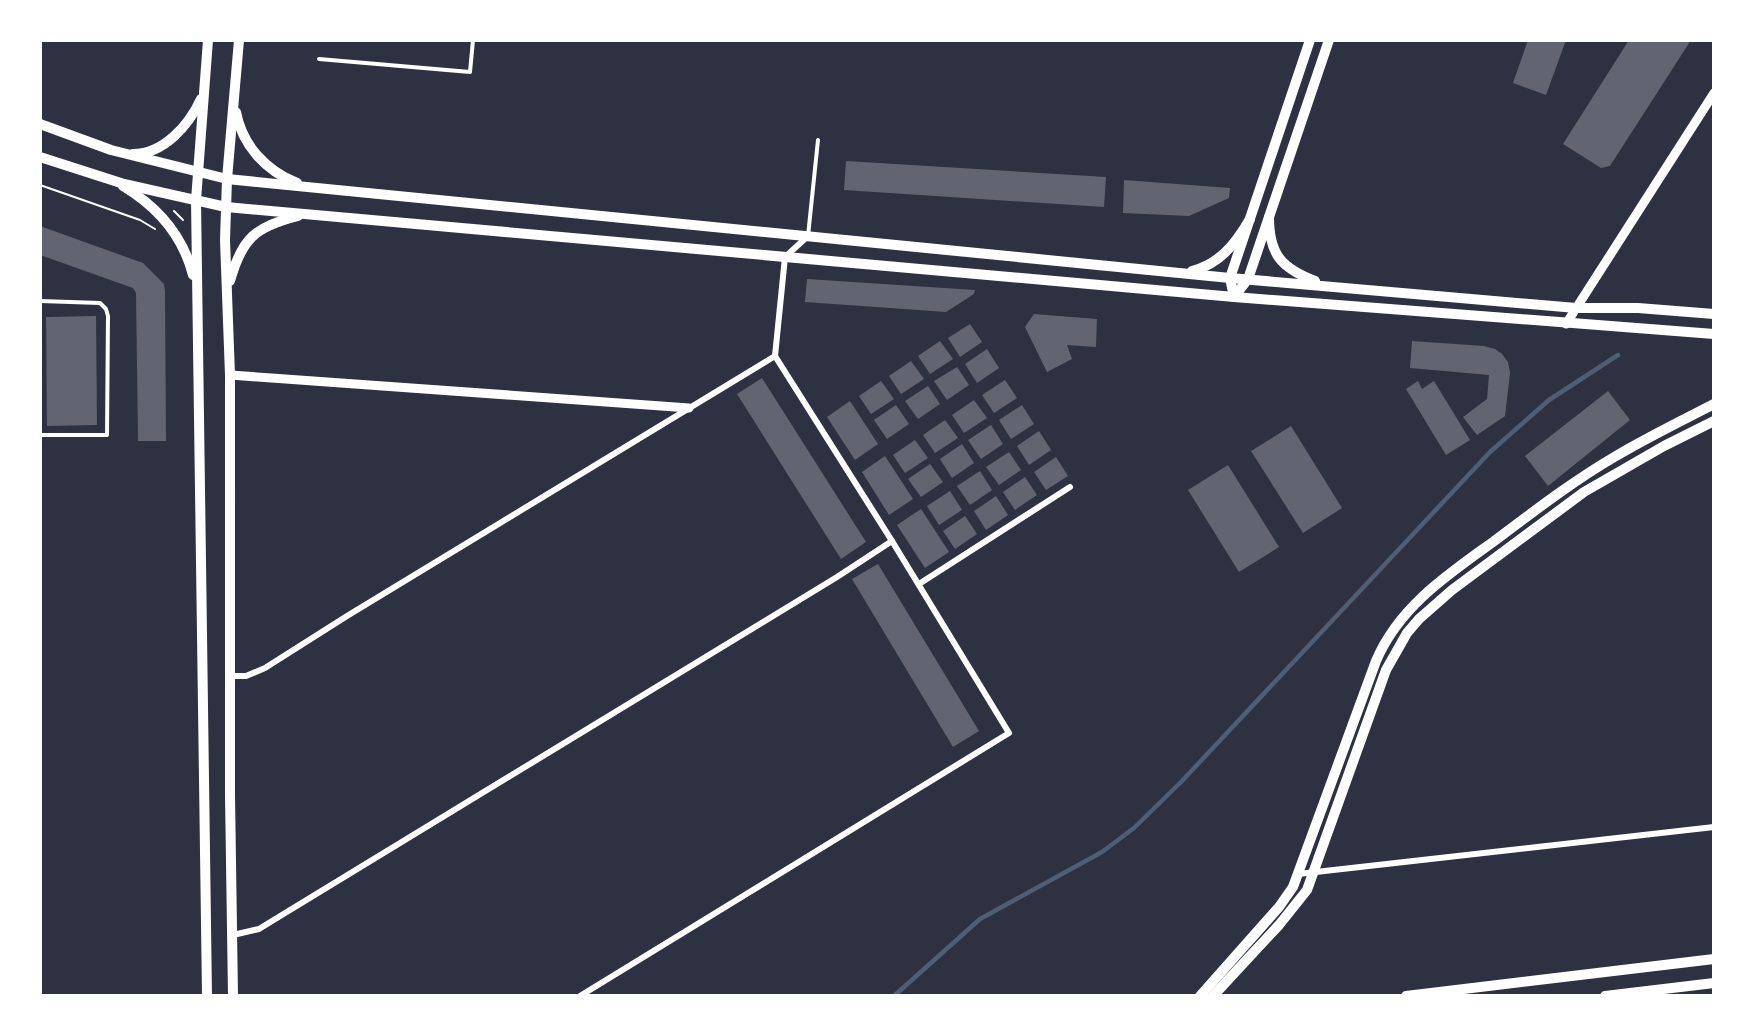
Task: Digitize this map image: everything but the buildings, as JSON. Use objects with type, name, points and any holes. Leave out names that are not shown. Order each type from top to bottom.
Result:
[{"type":"main road","points":[[207,996],[196,200],[208,40]]},
{"type":"main road","points":[[233,996],[230,795],[230,375],[225,240],[227,179],[239,40]]},
{"type":"main road","points":[[1234,297],[1230,278],[1310,40]]},
{"type":"main road","points":[[1234,297],[1248,279],[1329,40]]},
{"type":"main road","points":[[125,154],[149,152],[166,142],[186,124],[204,93]]},
{"type":"main road","points":[[234,101],[237,119],[257,156],[276,172],[309,187]]},
{"type":"main road","points":[[40,124],[125,154],[227,179],[1230,278],[1576,308],[1638,308],[1708,314]]},
{"type":"main road","points":[[40,158],[116,181],[226,207],[1234,297],[1713,334]]},
{"type":"main road","points":[[116,181],[133,192],[177,234],[190,263],[197,290]]},
{"type":"main road","points":[[228,290],[240,253],[251,236],[257,231],[286,219],[316,215]]},
{"type":"main road","points":[[1269,217],[1269,233],[1277,256],[1291,270],[1326,286]]},
{"type":"main road","points":[[1185,273],[1204,268],[1217,261],[1234,243],[1250,219]]},
{"type":"main road","points":[[1200,996],[1280,907],[1298,874],[1376,661],[1386,639],[1400,620],[1430,588],[1583,476],[1617,455],[1713,404]]},
{"type":"main road","points":[[1213,996],[1296,906],[1307,890],[1386,670],[1407,633],[1452,590],[1584,492],[1713,421]]},
{"type":"main road","points":[[1406,996],[1713,959]]},
{"type":"main road","points":[[1605,996],[1713,983]]},
{"type":"street","points":[[1566,324],[1713,93]]},
{"type":"street","points":[[580,996],[1009,733],[776,356],[785,257],[808,236]]},
{"type":"street","points":[[231,676],[246,676],[265,668],[776,356]]},
{"type":"street","points":[[230,375],[689,408]]},
{"type":"street","points":[[919,584],[1070,488]]},
{"type":"street","points":[[233,935],[250,932],[266,925],[837,577],[892,541]]},
{"type":"street","points":[[1298,874],[1713,827]]},
{"type":"lane","points":[[319,59],[470,72],[473,40]]},
{"type":"lane","points":[[808,236],[818,140]]},
{"type":"lane","points":[[40,301],[100,303],[106,309],[108,316],[107,435],[40,435]]},
{"type":"path","points":[[40,184],[140,219],[154,228],[160,236]]},
{"type":"path","points":[[172,209],[186,222]]},
{"type":"waterway","points":[[894,996],[980,919],[1102,852],[1134,828],[1182,781],[1490,452],[1549,400],[1618,355]]}]
